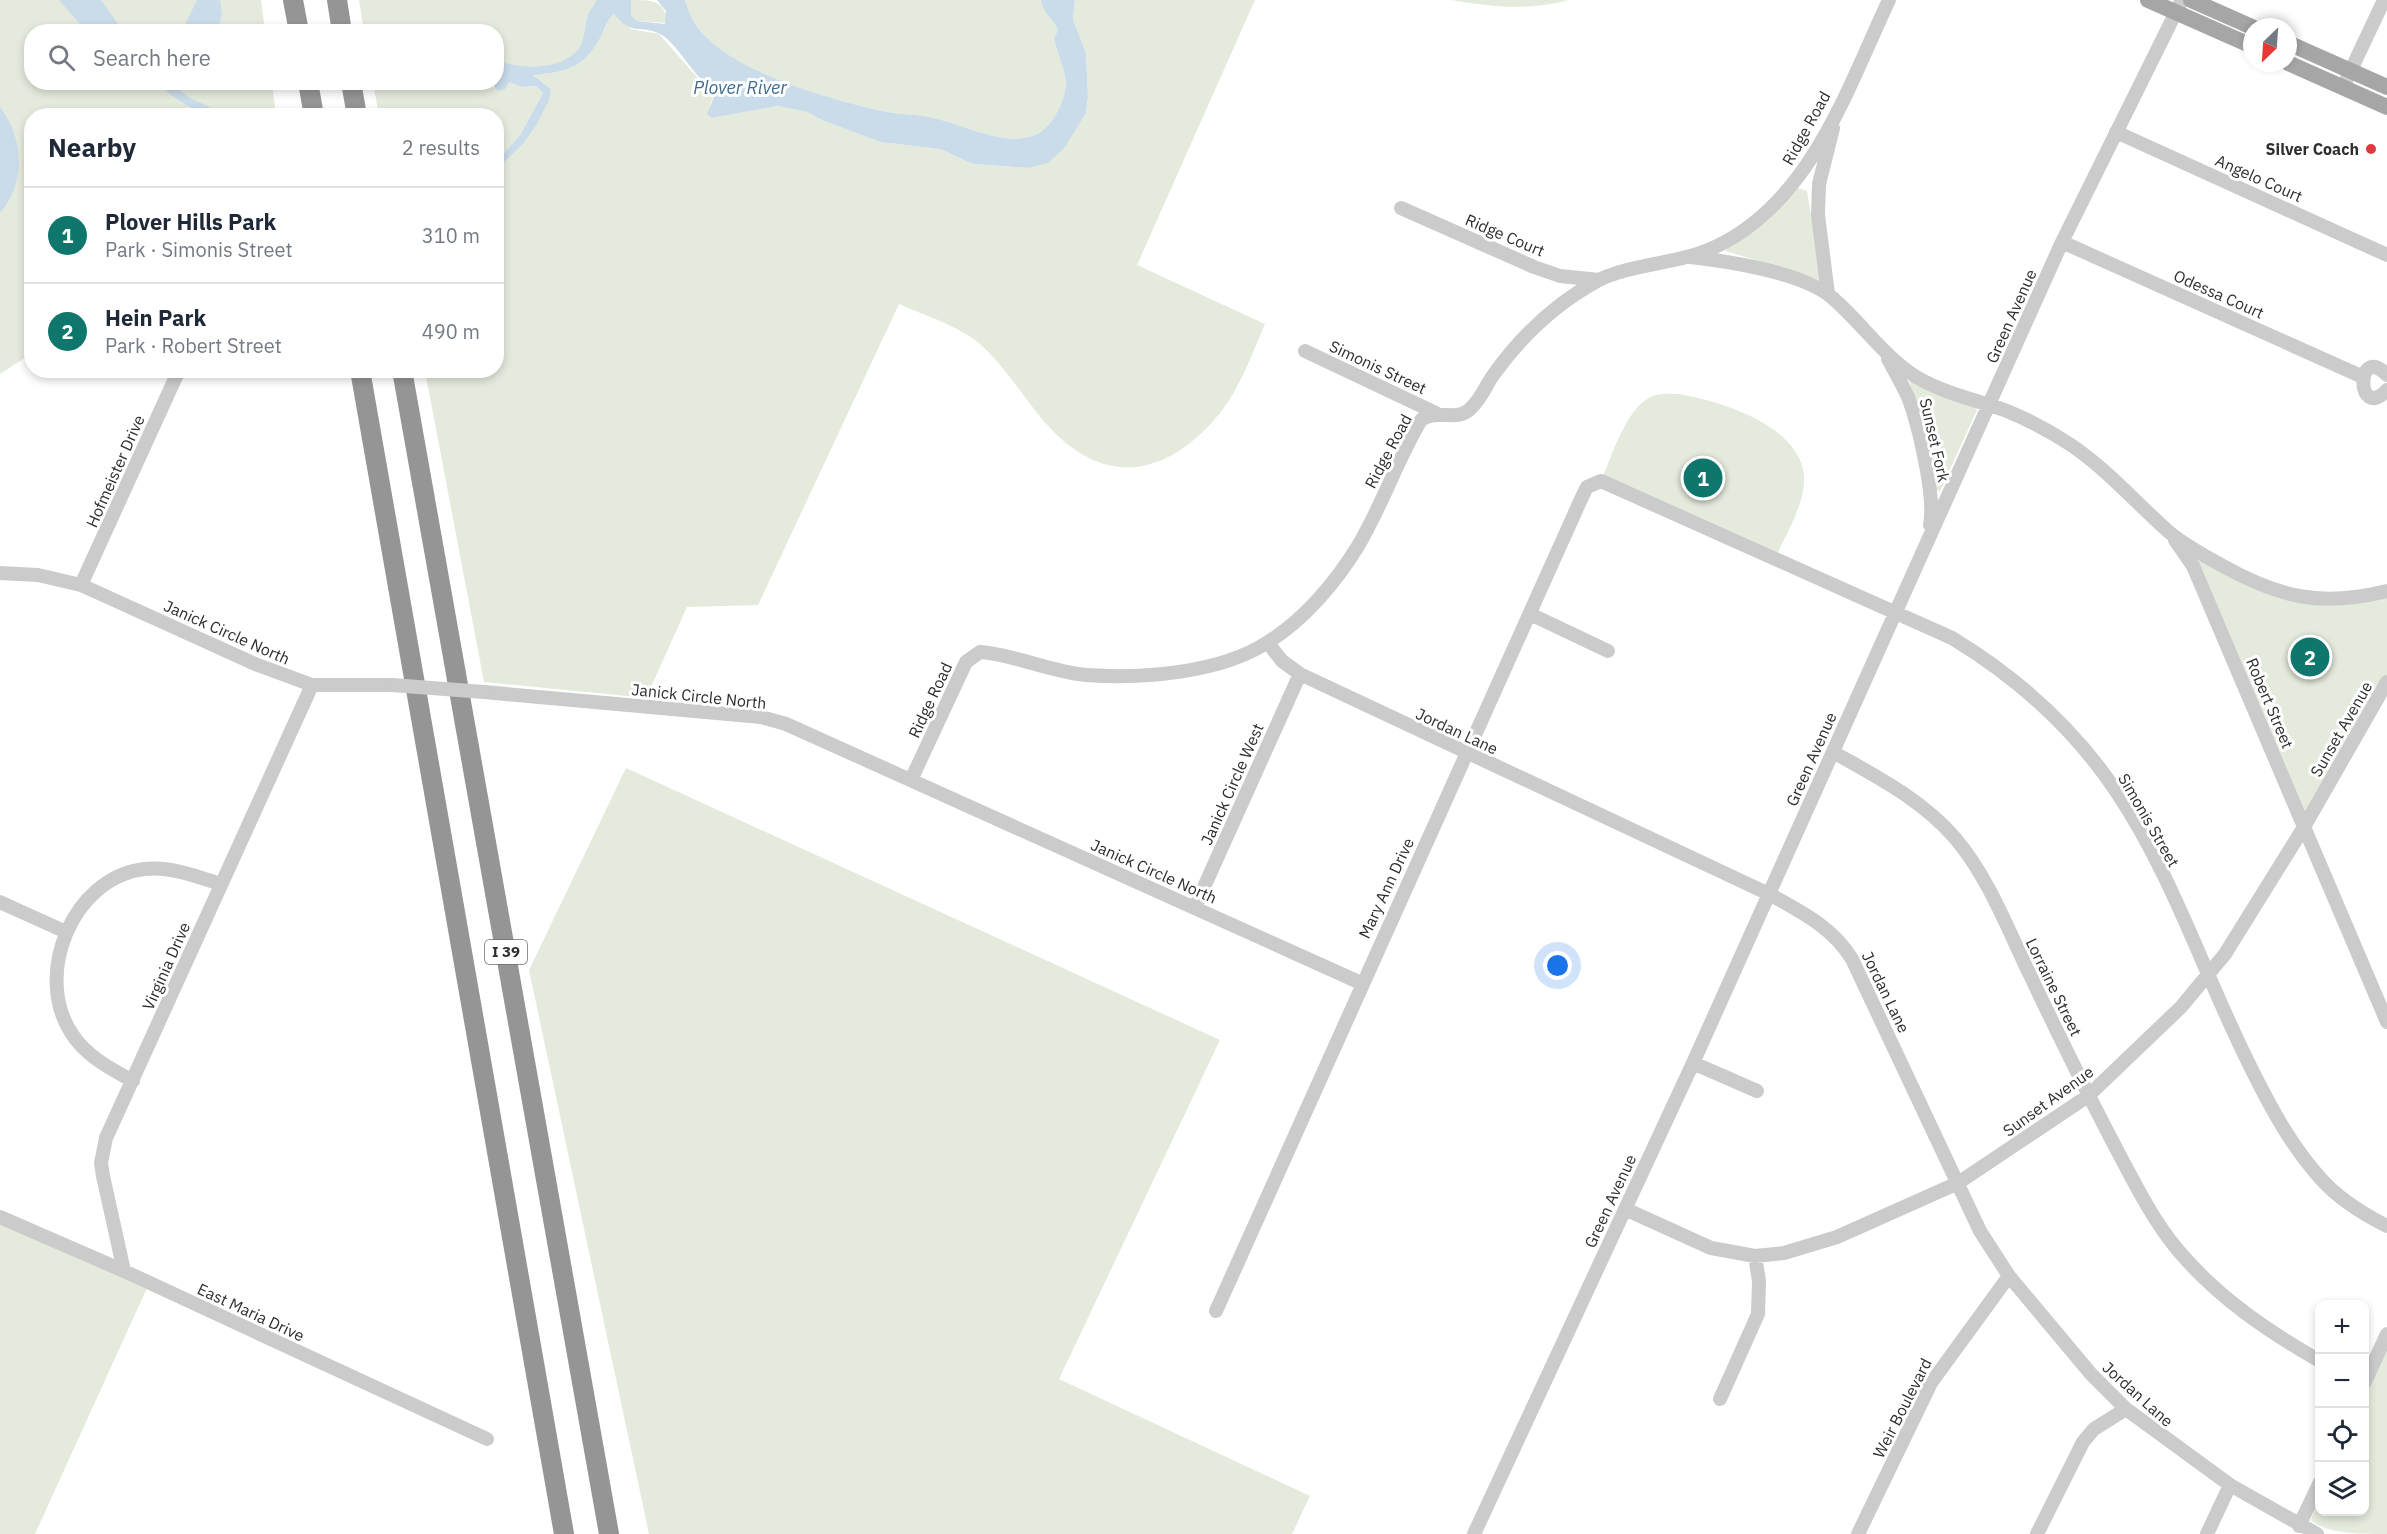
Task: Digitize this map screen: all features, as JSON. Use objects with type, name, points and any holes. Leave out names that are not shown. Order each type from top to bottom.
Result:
[{"type":"highway","points":[[293,0],[298,24]]},
{"type":"highway","points":[[337,0],[341,24]]},
{"type":"highway","points":[[309,90],[313,108]]},
{"type":"highway","points":[[352,90],[356,108]]},
{"type":"highway","name":"I 39","points":[[361,378],[564,1534]]},
{"type":"highway","name":"I 39","points":[[403,378],[609,1534]]},
{"type":"main road","points":[[2148,0],[2179,6],[2243,41]]},
{"type":"main road","points":[[2191,0],[2243,23]]},
{"type":"main road","points":[[2297,47],[2387,87]]},
{"type":"main road","points":[[2297,67],[2387,107]]},
{"type":"street","name":"Ridge Road","points":[[911,780],[966,662],[980,652],[1051,670],[1132,677],[1180,673],[1231,658],[1268,643],[1311,606],[1358,546],[1421,420],[1436,413],[1456,415],[1471,409],[1517,343],[1548,312],[1599,280],[1713,248],[1748,229],[1784,196],[1807,166],[1838,109],[1888,0]]},
{"type":"street","points":[[2343,87],[2384,0]]},
{"type":"street","name":"Green Avenue","points":[[1474,1534],[1693,1063],[2062,242],[2179,6]]},
{"type":"street","points":[[1828,294],[1818,215],[1819,184],[1838,109]]},
{"type":"street","name":"Angelo Court","points":[[2116,132],[2387,255]]},
{"type":"street","name":"Ridge Court","points":[[1401,208],[1534,267],[1560,276],[1599,280]]},
{"type":"street","name":"Odessa Court","points":[[2062,242],[2363,377]]},
{"type":"street","name":"Sunset Fork","points":[[1682,256],[1744,263],[1828,294],[1886,355],[1920,379],[1989,405]]},
{"type":"street","name":"Simonis Street","points":[[1305,351],[1436,413]]},
{"type":"street","name":"Sunset Fork","points":[[1886,355],[1907,396],[1914,417],[1930,492],[1931,519],[1928,538]]},
{"type":"street","name":"Odessa Court","points":[[2387,375],[2381,370],[2373,369],[2363,377],[2362,386],[2368,394],[2377,396],[2387,390]]},
{"type":"street","name":"Hofmeister Drive","points":[[81,585],[175,378]]},
{"type":"street","name":"Robert Street","points":[[1989,405],[2029,421],[2072,446],[2127,490],[2170,533],[2193,566],[2387,1022]]},
{"type":"street","name":"Simonis Street","points":[[1594,482],[1601,481],[1952,638],[1985,658],[2052,712],[2082,744],[2117,792],[2142,836],[2172,894],[2207,977],[2275,1115],[2301,1155],[2338,1196],[2387,1226]]},
{"type":"street","name":"Mary Ann Drive","points":[[1215,1311],[1361,982],[1582,497],[1594,482]]},
{"type":"street","name":"Robert Street","points":[[2170,533],[2212,561],[2273,591],[2322,601],[2344,600],[2387,591]]},
{"type":"street","name":"Janick Circle North","points":[[0,573],[38,575],[81,585],[255,664],[312,685],[392,685],[761,717],[810,733],[1361,982]]},
{"type":"street","points":[[1530,614],[1608,651]]},
{"type":"street","name":"Jordan Lane","points":[[1268,643],[1282,661],[1300,674],[1769,894],[1819,922],[1844,946],[1980,1231],[2009,1276],[2091,1374],[2126,1409],[2230,1485],[2317,1534]]},
{"type":"street","name":"Janick Circle West","points":[[1195,907],[1300,674]]},
{"type":"street","name":"Sunset Avenue","points":[[1625,1209],[1694,1242],[1731,1253],[1755,1256],[1784,1253],[1837,1238],[1958,1184],[2088,1096],[2181,1007],[2207,977],[2242,929],[2304,827],[2387,682]]},
{"type":"street","name":"Virginia Drive","points":[[124,1271],[101,1163],[106,1138],[312,685]]},
{"type":"street","name":"Lorraine Street","points":[[1833,752],[1918,803],[1970,857],[1984,879],[2088,1096],[2147,1206],[2178,1249],[2202,1275],[2246,1314],[2284,1341],[2315,1359]]},
{"type":"street","points":[[133,1082],[103,1064],[86,1050],[72,1035],[62,1017],[56,996],[56,976],[66,932],[87,903],[102,889],[122,876],[144,869],[172,870],[220,884]]},
{"type":"street","points":[[0,902],[66,932]]},
{"type":"street","points":[[1693,1063],[1758,1091]]},
{"type":"street","name":"East Maria Drive","points":[[0,1217],[124,1271],[487,1439]]},
{"type":"street","points":[[1720,1399],[1758,1314],[1759,1281],[1755,1256]]},
{"type":"street","name":"Weir Boulevard","points":[[1858,1534],[1930,1383],[2009,1276]]},
{"type":"street","points":[[2369,1374],[2387,1334]]},
{"type":"street","points":[[2037,1534],[2083,1442],[2094,1430],[2126,1409]]},
{"type":"street","points":[[2207,1534],[2230,1485]]},
{"type":"street","points":[[2300,1526],[2315,1491]]},
{"type":"shaded area","points":[[0,0],[261,0],[264,24],[24,24],[24,90],[273,90],[275,108],[24,108],[24,359],[0,374]]},
{"type":"shaded area","points":[[359,0],[596,0],[587,16],[579,48],[564,60],[545,66],[524,67],[505,64],[504,24],[363,24]]},
{"type":"shaded area","points":[[631,0],[651,1],[661,6],[667,23],[637,21],[631,15]]},
{"type":"shaded area","points":[[685,0],[1041,0],[1058,30],[1054,38],[1066,78],[1064,97],[1057,113],[1041,132],[1011,139],[986,134],[932,117],[888,112],[839,100],[783,82],[732,58],[711,42],[696,25]]},
{"type":"shaded area","points":[[1075,0],[1255,0],[1137,265],[1265,324],[1240,382],[1220,413],[1205,430],[1172,455],[1153,463],[1134,467],[1115,466],[1095,461],[1074,449],[1048,426],[993,356],[980,344],[951,326],[899,304],[758,605],[687,607],[646,698],[484,682],[426,378],[504,378],[504,162],[524,143],[551,89],[532,74],[547,74],[604,31],[609,18],[614,14],[631,29],[659,34],[704,85],[716,92],[710,104],[712,118],[778,106],[807,112],[824,121],[880,142],[940,149],[973,164],[1028,168],[1065,146],[1086,113],[1088,97],[1086,53],[1073,19]]},
{"type":"shaded area","points":[[1451,0],[1569,0],[1539,6],[1510,7]]},
{"type":"shaded area","points":[[509,82],[521,87],[536,86],[543,93],[520,135],[504,153],[504,108],[378,108],[374,90],[504,90],[504,84]]},
{"type":"shaded area","points":[[1798,188],[1807,191],[1821,277],[1819,280],[1726,251],[1728,246],[1767,221]]},
{"type":"shaded area","points":[[1908,378],[1974,406],[1977,410],[1940,491],[1935,490],[1917,404]]},
{"type":"shaded area","points":[[1679,394],[1715,403],[1755,418],[1788,442],[1799,457],[1804,475],[1802,496],[1775,558],[1601,481],[1622,432],[1637,408],[1656,395]]},
{"type":"shaded area","points":[[2171,533],[2298,597],[2387,591],[2387,682],[2304,827],[2222,631]]},
{"type":"shaded area","points":[[626,768],[1220,1040],[1059,1379],[1310,1496],[1292,1534],[649,1534],[529,970]]},
{"type":"shaded area","points":[[0,1223],[147,1288],[35,1534],[0,1534]]},
{"type":"shaded area","points":[[2387,1350],[2387,1534],[2335,1531],[2317,1525],[2311,1520],[2315,1508],[2315,1516],[2369,1516],[2369,1390]]},
{"type":"water","points":[[59,0],[101,0],[118,24],[80,24]]},
{"type":"water","points":[[197,0],[220,0],[222,15],[219,24],[185,24]]},
{"type":"water","name":"Plover River","points":[[596,0],[631,0],[631,15],[637,21],[665,24],[666,11],[657,0],[685,0],[694,22],[711,42],[732,57],[784,82],[865,107],[932,117],[986,134],[1012,139],[1024,138],[1041,132],[1057,113],[1064,97],[1066,78],[1054,38],[1058,30],[1044,9],[1041,0],[1075,0],[1073,19],[1086,53],[1088,97],[1086,113],[1065,147],[1048,163],[1028,168],[973,164],[940,149],[880,142],[824,121],[807,112],[778,106],[712,118],[707,114],[716,92],[700,78],[673,45],[653,31],[631,28],[614,14],[596,45],[582,61],[556,72],[533,75],[551,89],[549,100],[524,143],[504,162],[504,153],[520,135],[543,93],[536,86],[521,87],[509,82],[504,89],[504,62],[514,65],[545,66],[555,64],[572,55],[579,48],[583,39],[587,16]]},
{"type":"water","points":[[166,90],[179,90],[190,98],[212,108],[193,108]]},
{"type":"water","points":[[0,107],[14,132],[19,160],[14,188],[0,213]]},
{"type":"place","name":"Silver Coach","points":[[2371,149]]},
{"type":"place","name":"Plover Hills Park","points":[[1703,478]]},
{"type":"place","name":"Hein Park","points":[[2310,657]]}]
